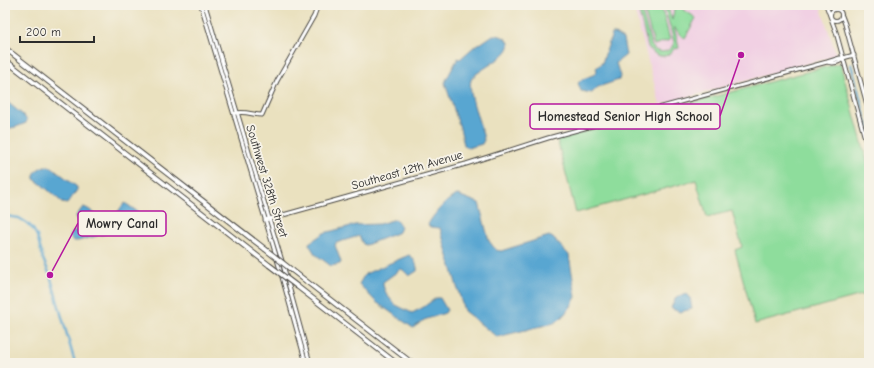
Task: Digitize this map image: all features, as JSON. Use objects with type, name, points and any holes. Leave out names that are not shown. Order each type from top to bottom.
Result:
[{"type":"highway","points":[[5,48],[412,363]]},
{"type":"highway","points":[[5,60],[396,363]]},
{"type":"street","name":"Southwest 328th Street","points":[[201,5],[267,219],[306,363]]},
{"type":"street","name":"Southwest 328th Street","points":[[206,5],[235,114]]},
{"type":"street","points":[[235,114],[244,112],[262,115],[277,81],[314,16],[318,5]]},
{"type":"street","points":[[826,5],[843,58],[869,153]]},
{"type":"street","points":[[837,5],[842,13],[869,112]]},
{"type":"street","points":[[831,17],[833,10],[839,10]]},
{"type":"street","points":[[831,17],[837,20],[842,16]]},
{"type":"street","name":"Southeast 12th Avenue","points":[[267,219],[459,166],[554,137],[854,55]]},
{"type":"street","name":"Southwest 328th Street","points":[[267,219],[282,261],[310,363]]},
{"type":"shaded area","points":[[633,5],[820,5],[836,54],[835,56],[660,105]]},
{"type":"green space","points":[[637,5],[640,5],[652,47],[661,52],[668,51],[674,42],[664,5],[667,5],[672,20],[675,5],[696,18],[685,38],[681,36],[674,27],[679,48],[676,49],[675,47],[669,54],[662,56],[651,51],[648,47]]},
{"type":"green space","points":[[661,5],[670,40],[654,45],[643,6]]},
{"type":"green space","points":[[840,63],[869,168],[869,293],[755,324],[735,250],[742,247],[732,211],[707,217],[696,180],[576,213],[557,139]]},
{"type":"water","points":[[612,34],[615,34],[623,39],[626,55],[616,63],[620,76],[619,80],[598,87],[592,93],[581,91],[578,83],[581,80],[595,74],[597,71],[596,68],[602,63]]},
{"type":"water","points":[[493,35],[505,38],[509,43],[508,49],[503,55],[480,71],[471,80],[471,93],[484,140],[482,144],[468,148],[464,145],[445,83],[458,58],[460,59],[476,45]]},
{"type":"water","points":[[5,100],[23,115],[27,120],[26,123],[5,129]]},
{"type":"water","points":[[45,166],[52,167],[77,187],[77,190],[67,204],[63,203],[34,179],[34,174]]},
{"type":"water","points":[[458,195],[479,203],[489,241],[496,250],[501,251],[549,236],[553,238],[569,255],[576,297],[570,308],[560,319],[554,323],[497,337],[464,311],[440,228],[430,227],[428,225],[441,207],[454,196]]},
{"type":"water","points":[[125,203],[138,212],[137,216],[126,228],[78,241],[73,241],[70,237],[70,235],[79,227],[80,224],[76,216],[83,207],[87,208],[98,216],[110,218],[118,212]]},
{"type":"water","points":[[396,219],[401,227],[399,232],[366,245],[363,244],[359,236],[336,243],[335,245],[341,262],[340,264],[331,266],[315,254],[309,244],[324,233],[355,225],[379,224]]},
{"type":"water","points":[[409,255],[415,262],[417,271],[409,276],[401,269],[383,282],[385,291],[389,298],[396,305],[412,313],[436,298],[440,298],[447,310],[445,313],[424,320],[413,328],[376,302],[359,284],[365,274]]},
{"type":"water","points":[[687,294],[690,297],[692,309],[680,312],[671,308],[676,297]]},
{"type":"waterway","points":[[851,64],[869,132]]},
{"type":"waterway","points":[[5,216],[19,218],[27,223],[37,236],[43,259],[50,275],[75,363]]},
{"type":"place","name":"Homestead Senior High School","points":[[741,55]]},
{"type":"place","name":"Mowry Canal","points":[[50,275]]}]
